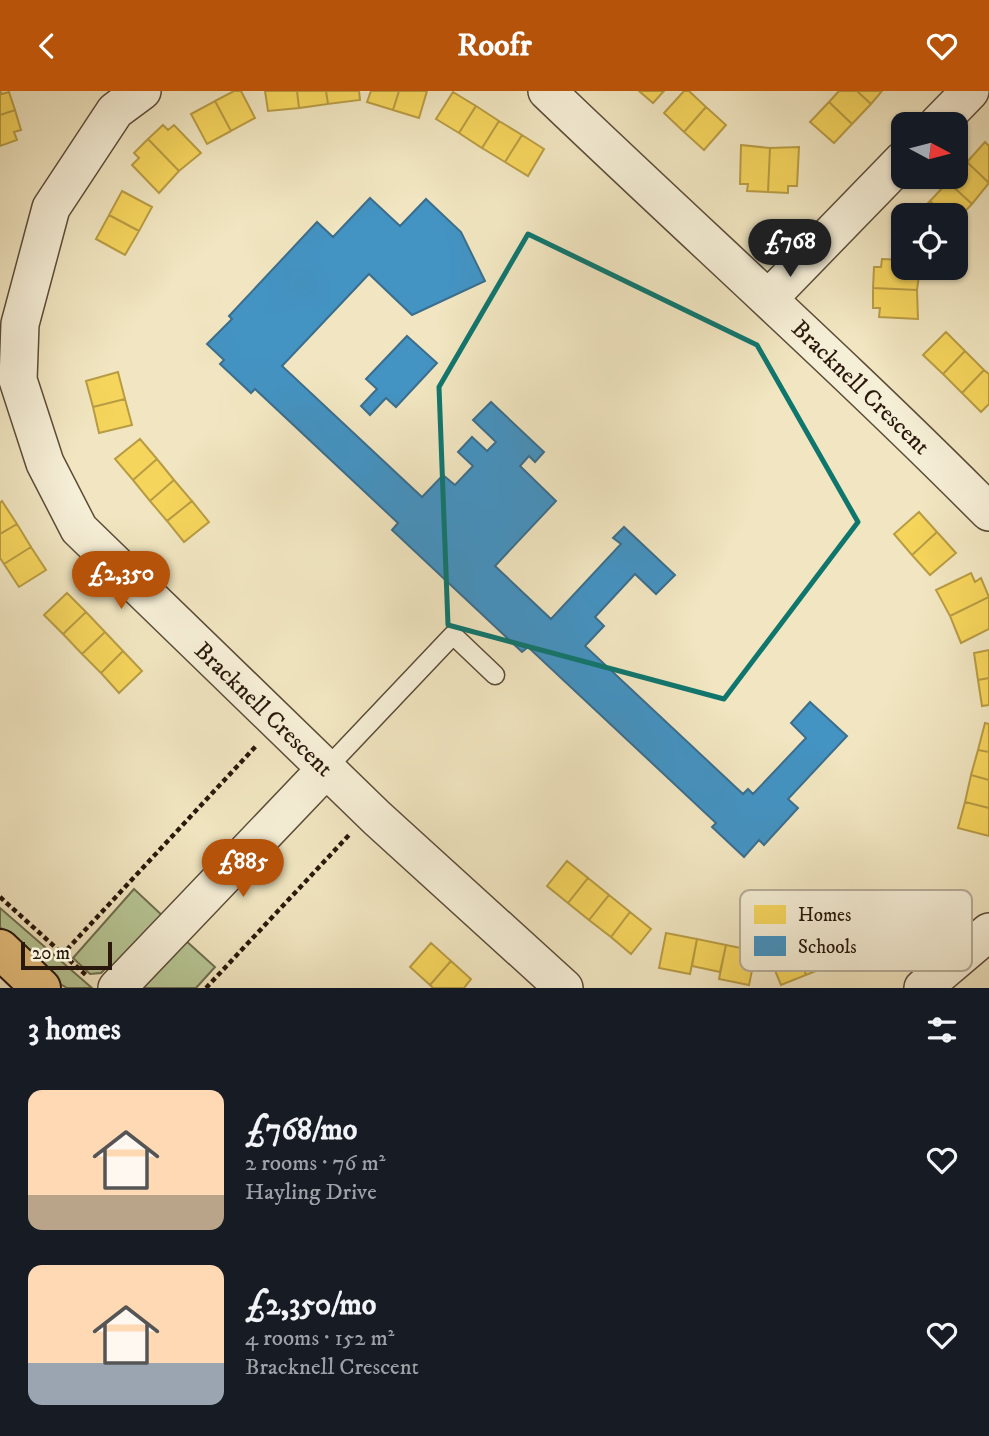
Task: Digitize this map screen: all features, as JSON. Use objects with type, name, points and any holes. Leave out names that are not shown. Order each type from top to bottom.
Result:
[{"type":"highway","points":[[0,949],[41,988]]},
{"type":"street","name":"Bracknell Crescent","points":[[547,91],[702,240],[769,298],[989,512]]},
{"type":"street","points":[[950,112],[970,91]]},
{"type":"street","name":"Bracknell Crescent","points":[[117,98],[51,208],[20,324],[18,380],[45,463],[79,529],[277,723],[564,988]]},
{"type":"street","points":[[769,298],[891,172]]},
{"type":"street","points":[[118,987],[326,769]]},
{"type":"street","points":[[923,988],[946,971]]},
{"type":"lane","points":[[326,769],[453,635],[495,675]]},
{"type":"path","points":[[61,956],[277,723]]},
{"type":"path","points":[[206,988],[371,811]]},
{"type":"path","points":[[0,897],[61,956],[88,977],[98,980],[108,977],[118,987]]},
{"type":"highlighted area","points":[[528,234],[757,345],[858,522],[724,699],[448,625],[439,387]]},
{"type":"green space","points":[[134,889],[166,919],[116,974],[107,967],[101,973],[90,974],[73,958]]},
{"type":"green space","points":[[0,908],[92,988],[67,988],[57,982],[0,927]]},
{"type":"green space","points":[[184,939],[215,967],[196,988],[140,988]]},
{"type":"building: Homes","points":[[0,91],[2,94],[9,92],[15,110],[0,115]]},
{"type":"building: Homes","points":[[234,91],[241,91],[255,118],[231,131],[215,101]]},
{"type":"building: Homes","points":[[265,91],[297,91],[299,108],[268,111]]},
{"type":"building: Homes","points":[[297,91],[326,91],[328,104],[299,108]]},
{"type":"building: Homes","points":[[326,91],[359,91],[360,100],[328,104]]},
{"type":"building: Homes","points":[[371,91],[399,91],[393,110],[367,102]]},
{"type":"building: Homes","points":[[399,91],[427,91],[419,118],[393,110]]},
{"type":"building: Homes","points":[[639,91],[664,91],[653,103]]},
{"type":"building: Homes","points":[[684,91],[689,91],[706,107],[684,132],[664,113]]},
{"type":"building: Homes","points":[[839,91],[857,91],[871,104],[852,124],[829,102]]},
{"type":"building: Homes","points":[[857,91],[882,91],[871,104]]},
{"type":"building: Homes","points":[[453,92],[476,106],[459,133],[436,119]]},
{"type":"building: Homes","points":[[215,101],[231,131],[207,144],[191,114]]},
{"type":"building: Homes","points":[[829,102],[852,124],[834,143],[810,122]]},
{"type":"building: Homes","points":[[476,106],[499,121],[482,148],[459,133]]},
{"type":"building: Homes","points":[[706,107],[726,125],[704,150],[684,132]]},
{"type":"building: Homes","points":[[15,110],[21,130],[14,132],[17,140],[0,146],[0,115]]},
{"type":"building: Homes","points":[[499,121],[522,135],[505,162],[482,148]]},
{"type":"building: Homes","points":[[163,125],[168,130],[174,125],[201,153],[179,171],[148,139]]},
{"type":"building: Homes","points":[[522,135],[544,149],[528,176],[505,162]]},
{"type":"building: Homes","points":[[148,139],[179,171],[159,193],[132,165],[139,158],[134,153]]},
{"type":"building: Homes","points":[[985,142],[989,146],[989,183],[968,163]]},
{"type":"building: Homes","points":[[741,145],[770,148],[768,192],[747,191],[748,184],[740,184]]},
{"type":"building: Homes","points":[[799,147],[797,186],[788,186],[788,193],[768,192],[770,148]]},
{"type":"building: Homes","points":[[968,163],[989,183],[972,204],[956,189],[968,189]]},
{"type":"building: Homes","points":[[941,189],[956,189],[972,204],[968,208],[968,203],[930,201]]},
{"type":"building: Homes","points":[[122,191],[152,207],[139,231],[109,215]]},
{"type":"building: Homes","points":[[109,215],[139,231],[125,255],[96,239]]},
{"type":"building: Homes","points":[[882,259],[891,259],[891,280],[918,280],[917,290],[873,288],[874,267],[881,267]]},
{"type":"building: Homes","points":[[873,288],[917,290],[918,319],[879,317],[880,308],[873,308]]},
{"type":"building: Homes","points":[[946,332],[965,351],[943,374],[923,355]]},
{"type":"building: Homes","points":[[965,351],[984,370],[962,393],[943,374]]},
{"type":"building: Homes","points":[[984,370],[989,374],[989,404],[981,412],[962,393]]},
{"type":"building: Homes","points":[[118,372],[125,399],[93,407],[86,381]]},
{"type":"building: Homes","points":[[125,399],[132,425],[99,433],[93,407]]},
{"type":"building: Homes","points":[[140,439],[157,459],[133,480],[115,459]]},
{"type":"building: Homes","points":[[157,459],[174,480],[150,501],[133,480]]},
{"type":"building: Homes","points":[[174,480],[192,501],[167,521],[150,501]]},
{"type":"building: Homes","points":[[2,501],[17,524],[0,534],[0,503]]},
{"type":"building: Homes","points":[[192,501],[209,522],[184,542],[167,521]]},
{"type":"building: Homes","points":[[919,512],[937,532],[912,555],[894,534]]},
{"type":"building: Homes","points":[[17,524],[31,547],[4,564],[0,558],[0,534]]},
{"type":"building: Homes","points":[[937,532],[956,553],[930,575],[912,555]]},
{"type":"building: Homes","points":[[31,547],[46,570],[19,587],[4,564]]},
{"type":"building: Homes","points":[[971,573],[975,582],[981,578],[989,597],[950,616],[936,590]]},
{"type":"building: Homes","points":[[67,593],[86,612],[63,634],[44,615]]},
{"type":"building: Homes","points":[[989,597],[989,629],[961,643],[950,616]]},
{"type":"building: Homes","points":[[86,612],[105,632],[82,654],[63,634]]},
{"type":"building: Homes","points":[[105,632],[123,651],[101,673],[82,654]]},
{"type":"building: Homes","points":[[989,650],[989,678],[978,680],[974,653]]},
{"type":"building: Homes","points":[[123,651],[142,671],[119,693],[101,673]]},
{"type":"building: Homes","points":[[989,678],[989,705],[982,706],[978,680]]},
{"type":"building: Homes","points":[[985,723],[989,724],[989,752],[978,750]]},
{"type":"building: Homes","points":[[978,750],[989,752],[989,780],[971,775]]},
{"type":"building: Homes","points":[[971,775],[989,780],[989,808],[965,802]]},
{"type":"building: Homes","points":[[965,802],[989,808],[989,836],[958,828]]},
{"type":"building: Homes","points":[[567,861],[588,878],[568,903],[547,886]]},
{"type":"building: Homes","points":[[588,878],[609,895],[589,920],[568,903]]},
{"type":"building: Homes","points":[[609,895],[630,912],[611,937],[589,920]]},
{"type":"building: Homes","points":[[630,912],[651,929],[631,954],[611,937]]},
{"type":"building: Homes","points":[[666,933],[697,939],[690,974],[659,968]]},
{"type":"building: Homes","points":[[697,939],[726,945],[720,972],[692,966]]},
{"type":"building: Homes","points":[[431,943],[451,961],[430,985],[410,967]]},
{"type":"building: Homes","points":[[726,945],[740,948],[740,971],[752,971],[749,985],[719,979]]},
{"type":"building: Homes","points":[[451,961],[471,979],[464,988],[433,988],[430,985]]},
{"type":"building: Homes","points":[[775,971],[804,971],[806,975],[781,985]]},
{"type":"building: Schools","points":[[370,198],[400,226],[426,199],[461,232],[485,281],[412,315],[369,274],[282,366],[422,497],[443,475],[455,485],[473,466],[458,452],[472,437],[487,451],[496,442],[473,420],[491,402],[544,452],[535,462],[529,456],[520,466],[556,501],[495,566],[551,619],[621,544],[613,538],[624,527],[675,575],[656,594],[635,574],[595,617],[604,626],[585,646],[743,794],[748,789],[753,794],[806,738],[791,723],[810,702],[847,736],[788,799],[798,808],[764,845],[759,840],[744,857],[712,827],[716,823],[528,647],[522,652],[392,530],[398,523],[255,389],[251,393],[220,364],[224,360],[207,344],[232,319],[229,316],[317,222],[333,237]]},
{"type":"building: Schools","points":[[407,336],[437,363],[396,407],[386,398],[370,415],[361,406],[377,389],[366,379]]}]
